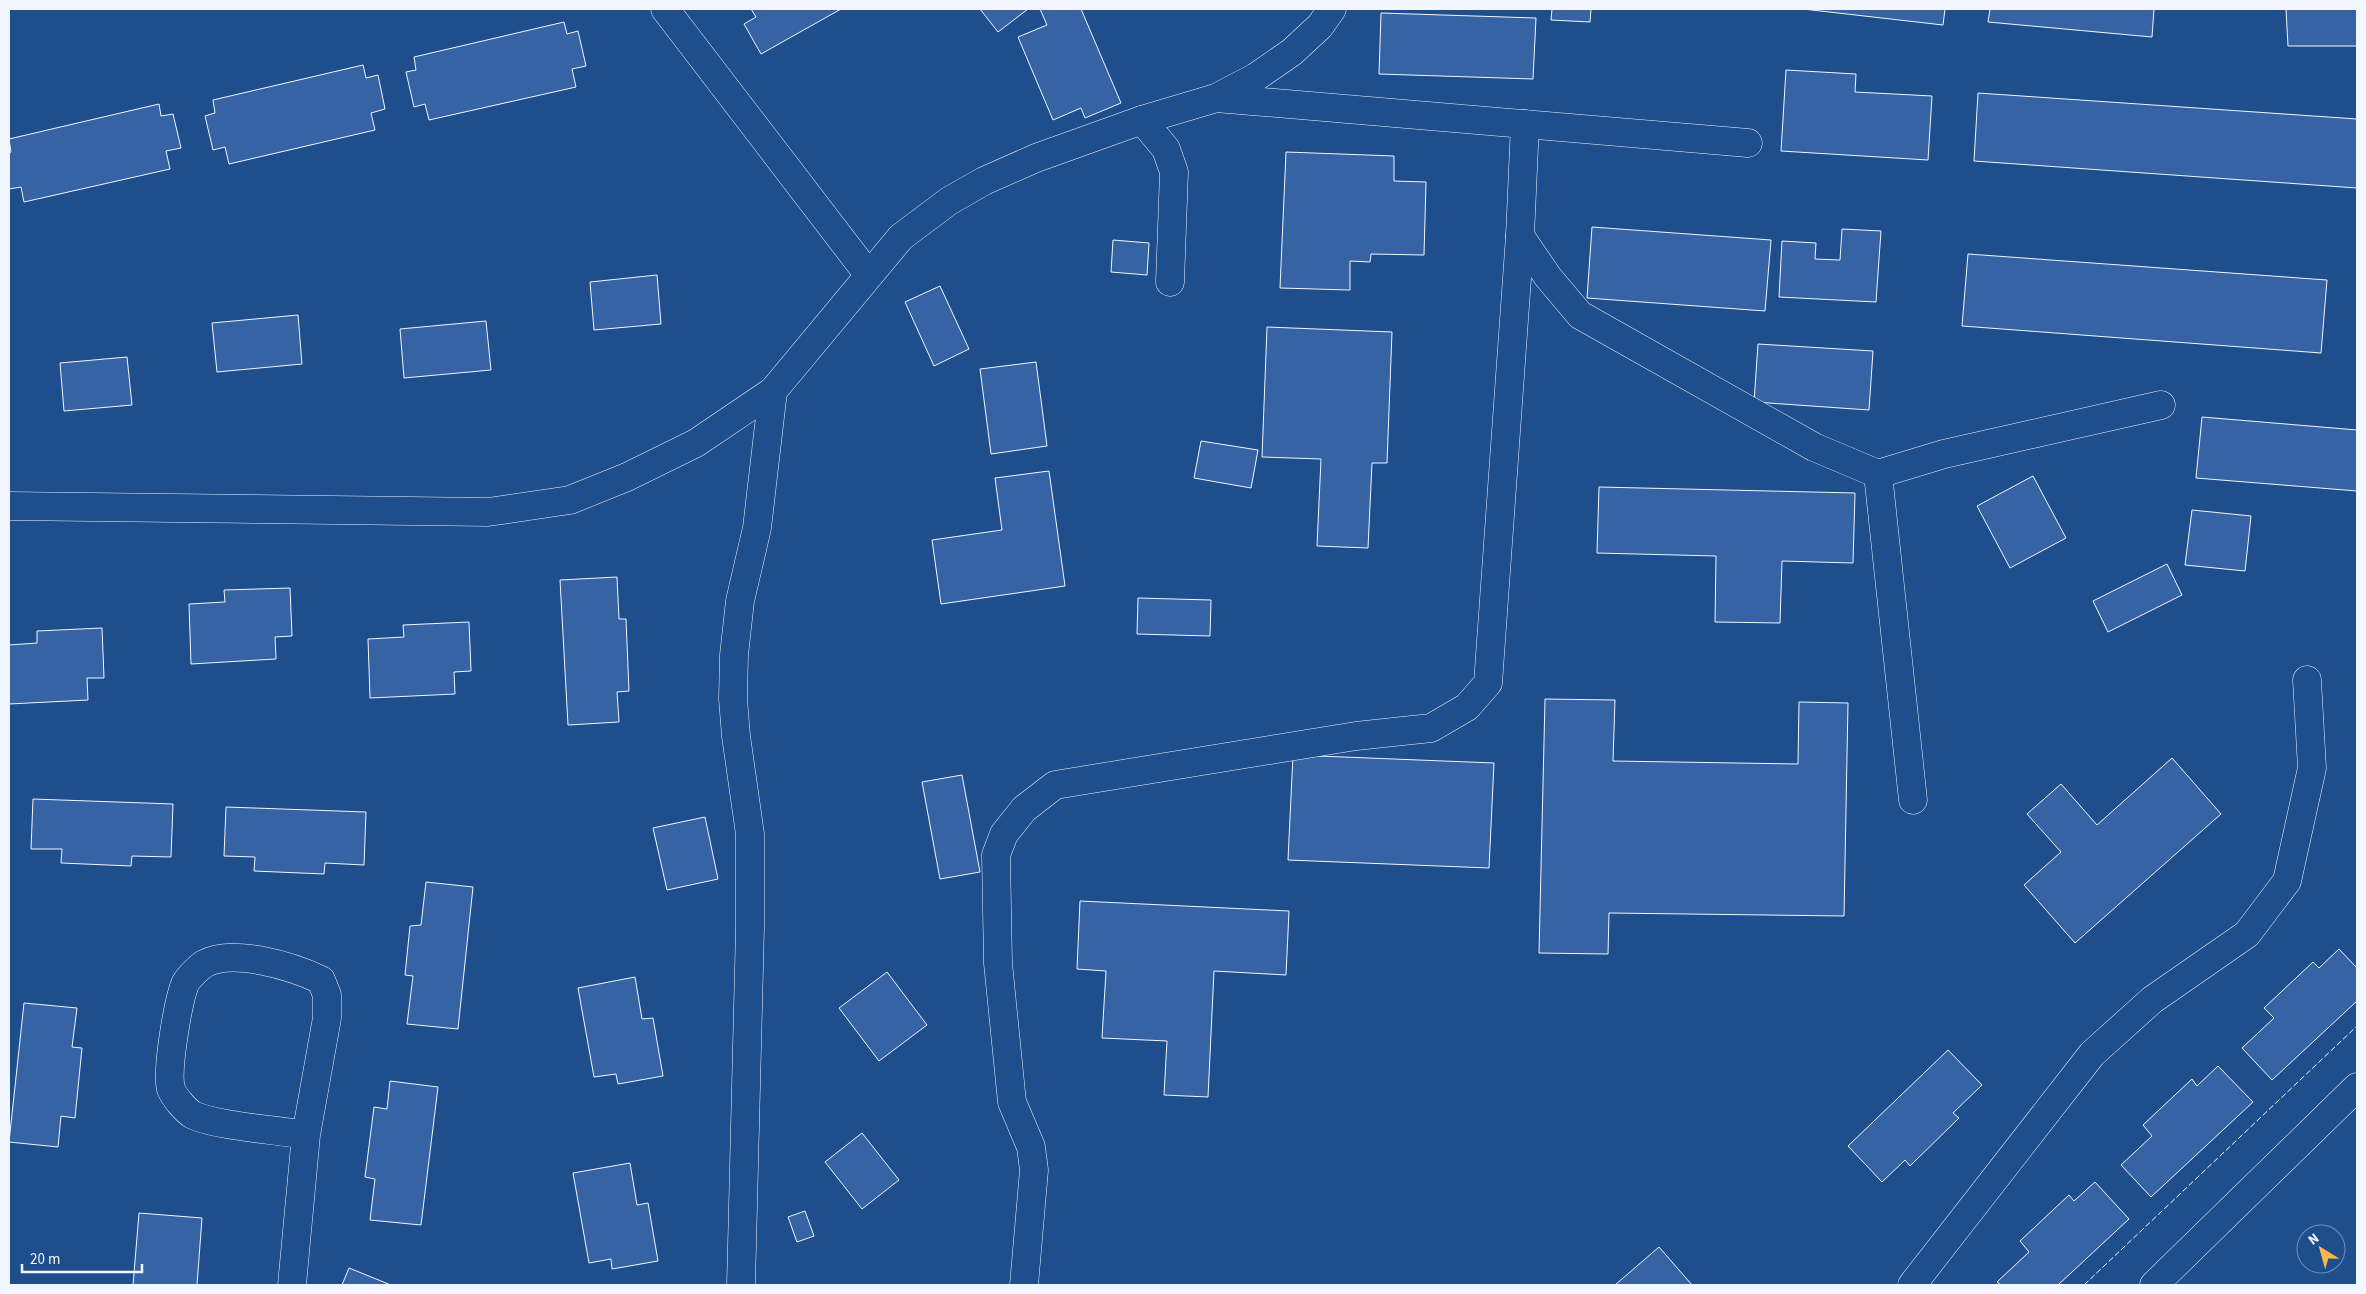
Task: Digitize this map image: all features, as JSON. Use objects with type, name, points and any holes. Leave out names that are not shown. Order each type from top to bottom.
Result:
[{"type":"street","points":[[665,9],[868,274]]},
{"type":"street","points":[[9,506],[488,512],[570,500],[628,477],[696,443],[773,391],[868,274],[901,237],[956,197],[984,181],[1036,158],[1142,120],[1216,98],[1256,77],[1292,52],[1320,26],[1332,9]]},
{"type":"street","points":[[1216,98],[1748,143]]},
{"type":"street","points":[[1142,120],[1166,149],[1174,172],[1170,282]]},
{"type":"street","points":[[1024,1285],[1034,1170],[1031,1147],[1012,1102],[998,963],[996,855],[1004,834],[1024,809],[1055,786],[1356,736],[1432,728],[1467,707],[1488,683],[1520,236],[1525,124]]},
{"type":"street","points":[[1520,236],[1548,277],[1580,315],[1814,447],[1878,474],[1944,454],[2161,405]]},
{"type":"street","points":[[741,1285],[750,843],[734,708],[734,656],[740,602],[757,528],[773,391]]},
{"type":"street","points":[[1878,474],[1913,800]]},
{"type":"street","points":[[1912,1285],[2092,1054],[2152,1000],[2246,934],[2287,881],[2312,768],[2307,680]]},
{"type":"street","points":[[292,1285],[306,1134],[328,1018],[328,995],[321,980],[303,972],[276,964],[226,957],[203,965],[186,982],[169,1072],[172,1090],[192,1114],[201,1117],[306,1134]]},
{"type":"street","points":[[2154,1285],[2357,1087]]},
{"type":"building","points":[[751,9],[841,9],[761,54],[744,24],[756,17]]},
{"type":"building","points":[[980,9],[1028,9],[998,32]]},
{"type":"building","points":[[1040,9],[1081,9],[1121,103],[1085,118],[1081,108],[1053,120],[1018,37],[1047,25]]},
{"type":"building","points":[[1552,9],[1591,9],[1590,22],[1551,20]]},
{"type":"building","points":[[1803,9],[1945,9],[1943,25]]},
{"type":"building","points":[[1990,9],[2154,9],[2152,37],[1988,22]]},
{"type":"building","points":[[2286,9],[2357,9],[2357,46],[2288,46]]},
{"type":"building","points":[[1381,13],[1536,18],[1533,79],[1379,74]]},
{"type":"building","points":[[564,22],[567,34],[578,31],[586,66],[572,69],[576,87],[429,120],[425,104],[414,107],[406,72],[416,70],[414,57]]},
{"type":"building","points":[[363,65],[366,78],[378,75],[385,109],[371,113],[375,130],[229,164],[225,147],[213,150],[205,116],[215,113],[213,100]]},
{"type":"building","points":[[1786,70],[1856,74],[1855,92],[1932,96],[1928,160],[1781,151]]},
{"type":"building","points":[[1978,93],[2357,119],[2357,188],[1974,161]]},
{"type":"building","points":[[159,104],[161,116],[173,114],[181,148],[166,151],[170,169],[24,202],[21,187],[9,189],[9,153],[11,152],[9,139]]},
{"type":"building","points":[[1286,152],[1394,156],[1394,181],[1426,182],[1424,255],[1371,254],[1370,262],[1350,261],[1350,290],[1280,288]]},
{"type":"building","points":[[1592,227],[1771,240],[1765,311],[1587,298]]},
{"type":"building","points":[[1842,229],[1881,231],[1876,302],[1779,297],[1782,241],[1816,243],[1815,259],[1840,260]]},
{"type":"building","points":[[1113,240],[1149,243],[1147,275],[1111,272]]},
{"type":"building","points":[[1968,254],[2327,280],[2321,353],[1962,326]]},
{"type":"building","points":[[657,275],[661,324],[594,330],[590,282]]},
{"type":"building","points":[[940,286],[969,349],[934,366],[905,302]]},
{"type":"building","points":[[298,315],[302,364],[217,372],[212,323]]},
{"type":"building","points":[[486,321],[491,370],[404,378],[400,329]]},
{"type":"building","points":[[1267,327],[1392,332],[1387,463],[1372,463],[1368,548],[1317,546],[1321,459],[1262,457]]},
{"type":"building","points":[[1758,344],[1873,351],[1869,410],[1754,402]]},
{"type":"building","points":[[127,357],[132,405],[64,411],[60,363]]},
{"type":"building","points":[[1036,362],[1047,446],[991,454],[980,369]]},
{"type":"building","points":[[2202,417],[2357,430],[2357,491],[2196,478]]},
{"type":"building","points":[[1201,441],[1258,450],[1251,488],[1194,478]]},
{"type":"building","points":[[1049,471],[1065,586],[941,604],[932,540],[1002,530],[995,478]]},
{"type":"building","points":[[2033,476],[2066,538],[2010,568],[1977,506]]},
{"type":"building","points":[[1599,487],[1855,493],[1853,563],[1782,561],[1780,623],[1715,622],[1716,556],[1597,553]]},
{"type":"building","points":[[2192,510],[2251,516],[2245,571],[2185,565]]},
{"type":"building","points":[[2167,564],[2182,595],[2108,632],[2093,601]]},
{"type":"building","points":[[617,577],[619,619],[626,619],[629,691],[617,692],[619,722],[568,725],[560,580]]},
{"type":"building","points":[[290,588],[292,636],[275,637],[276,659],[191,664],[189,604],[225,602],[224,590]]},
{"type":"building","points":[[1138,598],[1211,600],[1210,636],[1137,634]]},
{"type":"building","points":[[469,622],[471,671],[454,672],[455,694],[370,698],[368,639],[404,637],[403,625]]},
{"type":"building","points":[[102,628],[104,678],[87,678],[88,700],[9,704],[9,645],[37,643],[37,631]]},
{"type":"building","points":[[1545,699],[1615,700],[1613,761],[1798,764],[1799,702],[1848,703],[1844,916],[1609,913],[1608,954],[1539,953]]},
{"type":"building","points":[[1293,755],[1494,763],[1489,868],[1288,860]]},
{"type":"building","points":[[2172,758],[2221,814],[2075,943],[2024,885],[2061,852],[2027,814],[2061,784],[2097,825]]},
{"type":"building","points":[[962,775],[980,872],[940,879],[922,782]]},
{"type":"building","points":[[33,799],[173,804],[171,857],[132,856],[131,866],[61,863],[62,849],[31,849]]},
{"type":"building","points":[[226,807],[366,812],[364,865],[325,863],[324,874],[254,871],[255,857],[224,856]]},
{"type":"building","points":[[705,817],[718,879],[667,890],[653,828]]},
{"type":"building","points":[[426,882],[473,887],[458,1029],[407,1024],[413,976],[405,975],[410,926],[421,925]]},
{"type":"building","points":[[1080,901],[1289,911],[1286,975],[1214,971],[1208,1097],[1164,1095],[1167,1041],[1102,1038],[1106,971],[1077,969]]},
{"type":"building","points":[[2339,949],[2357,968],[2357,1001],[2272,1080],[2242,1048],[2274,1018],[2264,1008],[2313,962],[2319,968]]},
{"type":"building","points":[[887,972],[927,1025],[879,1061],[839,1008]]},
{"type":"building","points":[[635,977],[642,1019],[653,1018],[663,1076],[618,1084],[616,1074],[594,1077],[578,988]]},
{"type":"building","points":[[24,1003],[77,1008],[72,1047],[82,1048],[75,1118],[61,1116],[58,1147],[9,1142]]},
{"type":"building","points":[[1948,1050],[1982,1085],[1953,1113],[1959,1118],[1910,1166],[1905,1160],[1882,1182],[1848,1146]]},
{"type":"building","points":[[2218,1066],[2253,1102],[2151,1197],[2121,1165],[2152,1136],[2143,1125],[2192,1079],[2197,1086]]},
{"type":"building","points":[[390,1081],[438,1087],[421,1225],[370,1220],[375,1179],[365,1177],[374,1107],[387,1109]]},
{"type":"building","points":[[862,1133],[899,1180],[862,1209],[825,1162]]},
{"type":"building","points":[[630,1163],[637,1205],[648,1203],[658,1261],[612,1269],[611,1259],[589,1263],[573,1173]]},
{"type":"building","points":[[2095,1182],[2129,1219],[2058,1285],[2001,1285],[1997,1282],[2029,1252],[2020,1241],[2069,1195],[2074,1201]]},
{"type":"building","points":[[805,1211],[814,1236],[797,1242],[788,1217]]},
{"type":"building","points":[[139,1213],[202,1218],[197,1285],[133,1285]]},
{"type":"building","points":[[1659,1247],[1692,1285],[1615,1285]]},
{"type":"building","points":[[349,1268],[391,1285],[342,1285]]},
{"type":"fence","points":[[2084,1285],[2357,1026]]}]
